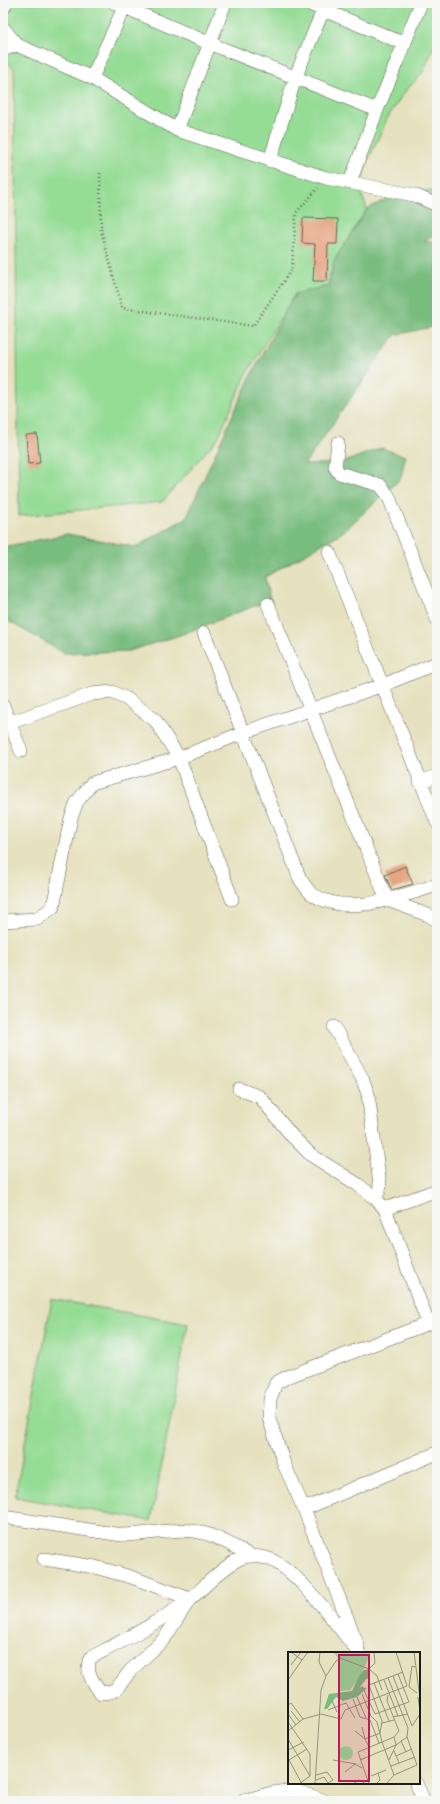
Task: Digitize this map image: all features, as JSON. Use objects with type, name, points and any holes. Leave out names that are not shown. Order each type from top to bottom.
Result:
[{"type":"street","points":[[3,10],[6,3]]},
{"type":"street","points":[[177,130],[225,3]]},
{"type":"street","points":[[307,3],[324,6],[405,44]]},
{"type":"street","points":[[350,182],[377,110],[421,3]]},
{"type":"street","points":[[92,78],[122,4],[210,44],[377,110]]},
{"type":"street","points":[[270,161],[295,78],[324,6]]},
{"type":"street","points":[[3,28],[17,45],[92,78],[177,130],[326,178],[414,195],[437,204]]},
{"type":"street","points":[[3,50],[17,45]]},
{"type":"street","points":[[338,443],[335,468],[339,473],[380,485],[388,494],[437,619]]},
{"type":"street","points":[[329,552],[437,822]]},
{"type":"street","points":[[268,604],[387,900],[428,915],[437,920]]},
{"type":"street","points":[[204,633],[300,880],[311,893],[329,902],[357,904],[387,900],[437,885]]},
{"type":"street","points":[[3,921],[27,921],[37,919],[53,907],[71,818],[77,802],[92,783],[179,758],[242,733],[383,685],[437,662]]},
{"type":"street","points":[[6,723],[92,694],[112,692],[127,698],[155,720],[179,758],[232,899]]},
{"type":"street","points":[[3,706],[6,723],[20,750]]},
{"type":"street","points":[[420,782],[437,776]]},
{"type":"street","points":[[334,1027],[362,1078],[368,1094],[380,1185],[379,1191],[375,1198]]},
{"type":"street","points":[[239,1089],[260,1097],[292,1136],[311,1155],[357,1184],[375,1198],[385,1210],[433,1321],[287,1377],[276,1383],[270,1399],[269,1418],[284,1464],[304,1509],[360,1652]]},
{"type":"street","points":[[385,1210],[437,1190]]},
{"type":"street","points":[[304,1509],[437,1453]]},
{"type":"street","points":[[3,1517],[122,1535],[142,1535],[186,1530],[202,1532],[216,1537],[251,1556]]},
{"type":"street","points":[[190,1599],[164,1639],[131,1670],[117,1688],[111,1692],[101,1693],[92,1682],[88,1667],[90,1658],[152,1624],[190,1599],[214,1577],[240,1558],[251,1556],[268,1558],[289,1570],[321,1605],[359,1652]]},
{"type":"street","points":[[44,1559],[95,1566],[131,1577],[190,1599]]},
{"type":"street","points":[[416,1784],[424,1801]]},
{"type":"street","points":[[243,1801],[272,1793],[294,1790],[326,1801]]},
{"type":"path","points":[[100,173],[101,230],[122,308],[254,326],[292,269],[296,213],[326,178]]},
{"type":"green space","points":[[3,3],[437,3],[437,39],[423,72],[403,94],[388,117],[367,163],[360,190],[367,209],[334,261],[328,286],[295,294],[247,373],[218,438],[162,502],[19,516],[14,68],[3,59]]},
{"type":"green space","points":[[437,189],[437,234],[424,241],[437,243],[437,326],[395,335],[304,465],[344,462],[381,448],[405,456],[401,478],[343,532],[265,577],[270,600],[180,635],[129,651],[64,653],[3,618],[3,547],[67,534],[136,547],[186,518],[251,375],[295,294],[328,286],[334,261],[367,209],[395,195]]},
{"type":"green space","points":[[52,1299],[188,1324],[151,1521],[15,1497]]},
{"type":"building","points":[[303,218],[338,219],[337,244],[328,244],[327,281],[313,281],[315,244],[302,243]]},
{"type":"building","points":[[37,434],[40,463],[28,464],[26,435]]},
{"type":"building","points":[[405,866],[413,884],[392,890],[385,875]]}]
